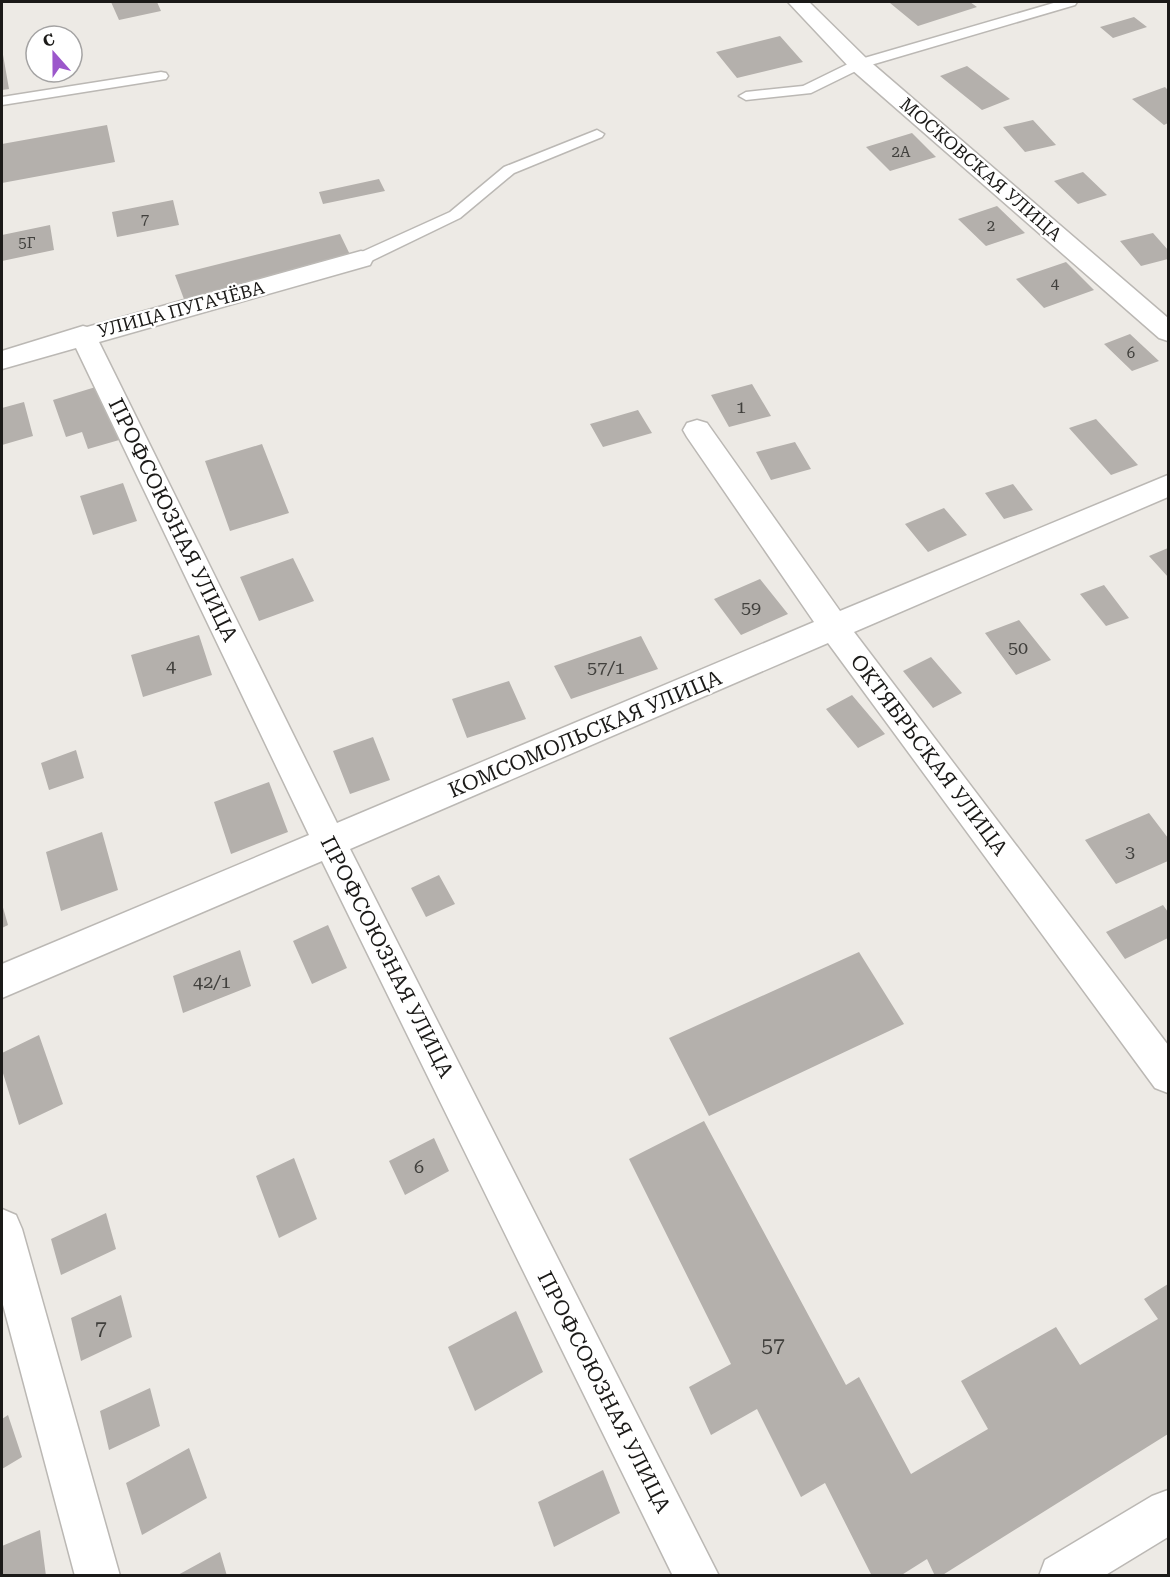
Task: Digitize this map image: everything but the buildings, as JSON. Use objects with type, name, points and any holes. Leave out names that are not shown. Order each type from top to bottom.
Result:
[{"type":"street","name":"МОСКОВСКАЯ УЛИЦА","points":[[798,2],[859,64],[1168,332]]},
{"type":"street","name":"УЛИЦА ПУГАЧЁВА","points":[[2,360],[84,335],[361,259]]},
{"type":"street","name":"ПРОФСОЮЗНАЯ УЛИЦА","points":[[84,335],[329,842],[696,1575]]},
{"type":"street","name":"ОКТЯБРЬСКАЯ УЛИЦА","points":[[697,430],[835,628],[1168,1075]]},
{"type":"street","name":"КОМСОМОЛЬСКАЯ УЛИЦА","points":[[2,981],[1168,485]]},
{"type":"street","points":[[2,1229],[98,1575]]},
{"type":"street","points":[[1061,1575],[1168,1512]]},
{"type":"lane","points":[[746,96],[806,90],[859,64],[1070,2]]},
{"type":"lane","points":[[2,101],[161,76]]},
{"type":"lane","points":[[361,259],[455,215],[509,170],[597,134]]}]
